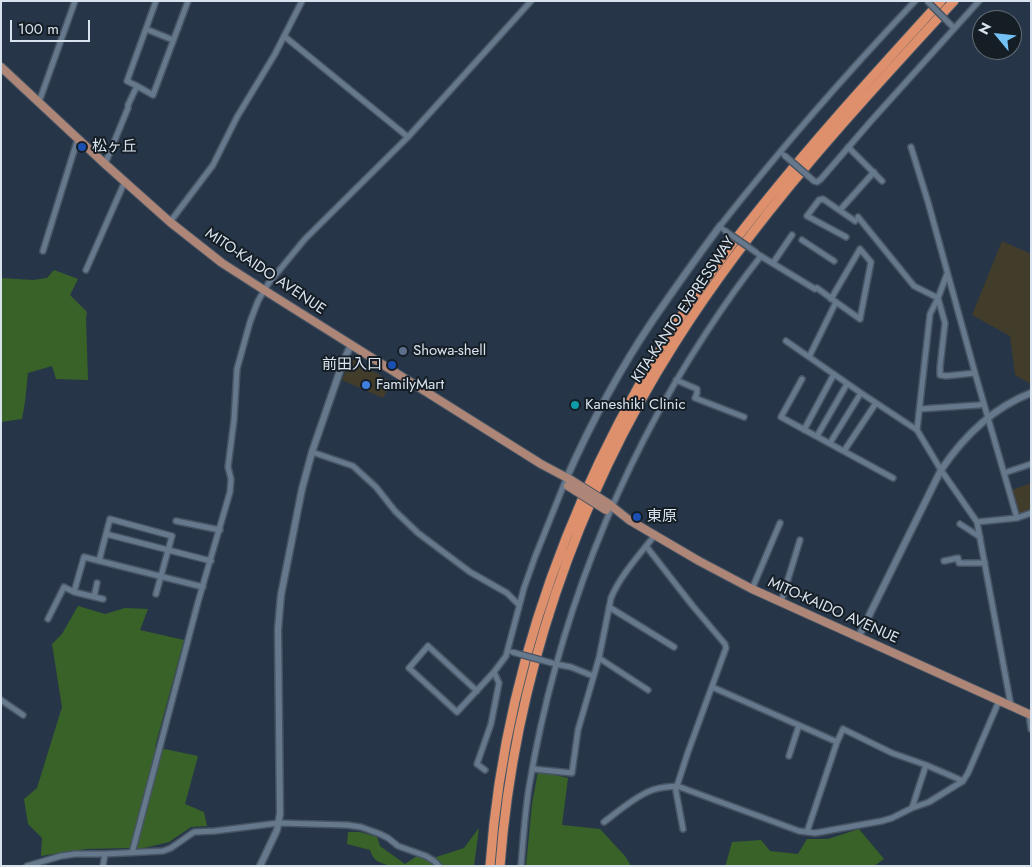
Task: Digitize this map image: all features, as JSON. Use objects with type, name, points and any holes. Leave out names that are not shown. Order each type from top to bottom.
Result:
[{"type":"highway","name":"KITA-KANTO EXPRESSWAY","points":[[490,866],[505,750],[519,685],[536,624],[574,516],[622,414],[668,336],[731,246],[770,195],[856,94],[941,1]]},
{"type":"highway","name":"KITA-KANTO EXPRESSWAY","points":[[500,866],[514,751],[532,671],[562,576],[583,521],[607,466],[631,420],[651,383],[694,314],[777,201],[863,100],[954,1]]},
{"type":"main road","name":"MITO-KAIDO AVENUE","points":[[1,67],[170,222],[222,263],[351,345],[698,562],[858,638],[1030,715]]},
{"type":"street","points":[[39,102],[75,1]]},
{"type":"street","points":[[156,1],[127,81],[153,95],[188,1]]},
{"type":"street","points":[[170,222],[213,165],[237,116],[284,36],[302,1]]},
{"type":"street","points":[[132,853],[230,492],[231,478],[228,467],[239,357],[250,322],[264,290],[305,239],[408,137],[531,1]]},
{"type":"street","points":[[477,691],[428,646],[409,668],[457,712],[477,691],[494,672],[510,652],[519,604],[535,557],[598,414],[631,356],[670,294],[782,153],[852,69],[916,1]]},
{"type":"street","points":[[927,1],[953,27]]},
{"type":"street","points":[[782,153],[814,182],[821,179],[953,27],[979,1]]},
{"type":"street","points":[[146,29],[173,40]]},
{"type":"street","points":[[284,36],[408,137]]},
{"type":"street","points":[[105,164],[136,86]]},
{"type":"street","points":[[43,251],[78,138]]},
{"type":"street","points":[[848,147],[882,181]]},
{"type":"street","points":[[911,147],[1017,518]]},
{"type":"street","points":[[840,210],[874,172]]},
{"type":"street","points":[[86,270],[125,181]]},
{"type":"street","points":[[846,238],[806,216],[819,200],[824,199],[856,219],[914,286],[938,298],[945,322],[940,374],[946,376],[975,373]]},
{"type":"street","points":[[722,228],[759,254],[816,288],[834,300],[860,318],[871,262],[860,249],[834,300],[809,357]]},
{"type":"street","points":[[773,263],[792,236]]},
{"type":"street","points":[[802,240],[834,261]]},
{"type":"street","points":[[521,866],[525,815],[554,663],[610,508],[676,380],[759,254]]},
{"type":"street","points":[[917,430],[930,314],[947,274]]},
{"type":"street","points":[[786,342],[917,430],[941,470],[977,522],[1011,706]]},
{"type":"street","points":[[260,866],[270,847],[279,823],[280,814],[278,612],[304,481],[312,452],[351,345]]},
{"type":"street","points":[[804,430],[834,374]]},
{"type":"street","points":[[802,379],[781,417],[893,478]]},
{"type":"street","points":[[676,380],[697,389],[696,398],[744,417]]},
{"type":"street","points":[[817,436],[848,384]]},
{"type":"street","points":[[830,443],[861,393]]},
{"type":"street","points":[[858,638],[941,470],[959,445],[987,418],[1017,399],[1031,393]]},
{"type":"street","points":[[844,451],[876,403]]},
{"type":"street","points":[[920,409],[984,404]]},
{"type":"street","points":[[312,452],[353,466],[376,487],[395,511],[418,533],[470,572],[507,593],[519,604]]},
{"type":"street","points":[[1004,473],[1031,464]]},
{"type":"street","points":[[977,522],[1017,518],[1031,513]]},
{"type":"street","points":[[99,561],[110,519],[172,536],[156,594]]},
{"type":"street","points":[[176,521],[220,530]]},
{"type":"street","points":[[752,589],[780,523]]},
{"type":"street","points":[[960,524],[980,537]]},
{"type":"street","points":[[106,534],[210,561]]},
{"type":"street","points":[[533,769],[572,773],[578,730],[599,658],[614,590],[655,535]]},
{"type":"street","points":[[781,602],[800,540]]},
{"type":"street","points":[[646,546],[692,606],[725,644],[726,648],[676,786],[683,829]]},
{"type":"street","points":[[74,592],[84,556],[203,587]]},
{"type":"street","points":[[944,561],[958,558],[959,563],[985,563]]},
{"type":"street","points":[[94,597],[97,583]]},
{"type":"street","points":[[48,619],[64,587],[74,592],[103,599]]},
{"type":"street","points":[[609,607],[674,647]]},
{"type":"street","points":[[510,652],[571,667],[593,676]]},
{"type":"street","points":[[599,658],[648,690]]},
{"type":"street","points":[[485,770],[477,764],[491,724],[499,682],[494,672]]},
{"type":"street","points":[[712,687],[837,742]]},
{"type":"street","points":[[1,700],[23,715]]},
{"type":"street","points":[[604,822],[648,791],[676,786],[695,791],[799,831],[815,833],[882,821],[929,802],[963,781],[999,701]]},
{"type":"street","points":[[1030,715],[1031,729]]},
{"type":"street","points":[[789,756],[799,725]]},
{"type":"street","points":[[807,832],[843,729],[892,753],[963,781]]},
{"type":"street","points":[[912,808],[926,765]]},
{"type":"street","points":[[27,866],[75,854],[163,851],[171,848],[194,832],[279,823],[361,827],[388,838],[398,846],[426,856],[439,866]]},
{"type":"street","points":[[103,866],[105,854]]},
{"type":"shaded area","points":[[1002,241],[1031,254],[1031,384],[1015,375],[1010,336],[972,315]]},
{"type":"shaded area","points":[[351,358],[391,382],[383,398],[342,380]]},
{"type":"shaded area","points":[[1031,483],[1031,510],[1019,514],[1012,490]]},
{"type":"green space","points":[[54,270],[78,279],[70,295],[87,312],[88,380],[56,379],[52,366],[28,373],[22,419],[1,422],[1,278],[33,280],[47,278]]},
{"type":"green space","points":[[78,606],[105,614],[125,608],[148,609],[140,630],[184,640],[155,747],[198,756],[185,804],[204,812],[207,826],[191,827],[169,842],[140,849],[86,849],[41,856],[42,838],[28,824],[24,799],[37,788],[62,707],[52,644],[62,634]]},
{"type":"green space","points":[[538,771],[568,778],[562,825],[600,829],[625,856],[631,866],[526,866],[532,804]]},
{"type":"green space","points":[[479,828],[474,866],[390,866],[375,859],[370,850],[347,844],[348,832],[360,832],[377,837],[380,846],[405,864],[417,856],[427,860],[464,848]]},
{"type":"green space","points":[[859,829],[884,859],[874,866],[724,866],[732,842],[761,840],[770,851],[798,854],[807,839],[828,839]]},
{"type":"place","name":"松ヶ丘","points":[[82,147]]},
{"type":"place","name":"Showa-shell","points":[[403,351]]},
{"type":"place","name":"前田入口","points":[[392,365]]},
{"type":"place","name":"FamilyMart","points":[[366,385]]},
{"type":"place","name":"Kaneshiki Clinic","points":[[575,405]]},
{"type":"place","name":"東原","points":[[637,517]]}]
